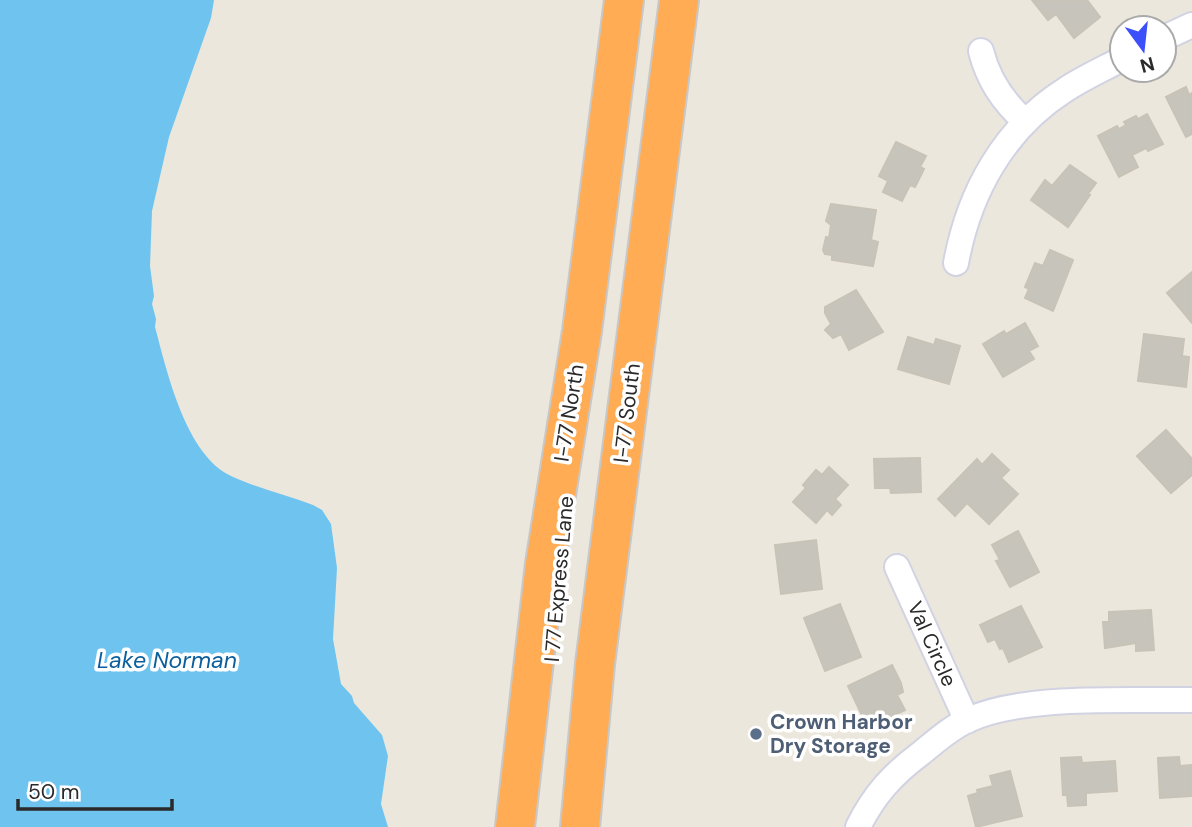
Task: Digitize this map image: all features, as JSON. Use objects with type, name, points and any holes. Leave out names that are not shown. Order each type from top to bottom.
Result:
[{"type":"highway","name":"I-77 North","points":[[515,827],[545,564],[582,331],[624,0]]},
{"type":"highway","name":"I-77 South","points":[[580,827],[595,664],[679,0]]},
{"type":"highway","name":"I 77 Express Lane","points":[[536,827],[582,331]]},
{"type":"highway","name":"I 77 Express Lane","points":[[568,827],[595,664]]},
{"type":"street","points":[[981,51],[996,88],[1025,121]]},
{"type":"street","points":[[956,263],[962,230],[982,182],[1001,149],[1025,121],[1066,89],[1108,66]]},
{"type":"street","name":"Val Circle","points":[[897,567],[967,721]]},
{"type":"street","points":[[858,827],[894,774],[967,721],[1002,710],[1035,704],[1192,700]]},
{"type":"water","name":"Lake Norman","points":[[0,0],[214,0],[211,18],[169,137],[152,211],[150,266],[155,327],[172,388],[190,431],[215,465],[231,476],[313,505],[322,510],[331,524],[337,568],[333,639],[341,684],[382,735],[388,756],[381,804],[388,827],[0,827]]},
{"type":"building","points":[[1032,0],[1087,0],[1100,17],[1074,38],[1056,14],[1048,20]]},
{"type":"building","points":[[1186,87],[1189,95],[1192,93],[1192,134],[1186,137],[1166,97]]},
{"type":"building","points":[[1147,114],[1163,144],[1132,155],[1138,167],[1119,177],[1098,136],[1117,126],[1119,129],[1126,125],[1124,122],[1136,116],[1138,119]]},
{"type":"building","points":[[896,142],[926,156],[920,167],[924,169],[915,187],[910,185],[902,201],[883,192],[888,181],[879,176]]},
{"type":"building","points":[[1070,165],[1096,183],[1068,227],[1031,200],[1045,180],[1052,186]]},
{"type":"building","points":[[831,204],[876,210],[871,240],[878,242],[873,266],[832,260],[832,255],[825,254],[823,250],[831,225],[826,221]]},
{"type":"building","points":[[1050,250],[1073,260],[1053,311],[1025,298],[1029,289],[1025,287],[1035,263],[1043,266]]},
{"type":"building","points":[[1192,272],[1192,323],[1167,293]]},
{"type":"building","points":[[856,290],[883,332],[849,350],[841,334],[833,338],[825,330],[831,324],[825,307]]},
{"type":"building","points":[[1025,323],[1038,346],[1029,351],[1034,359],[1003,377],[983,344],[1004,331],[1006,334]]},
{"type":"building","points":[[1144,334],[1184,339],[1182,356],[1189,357],[1186,387],[1138,381]]},
{"type":"building","points":[[908,337],[934,345],[936,339],[960,346],[949,384],[898,369]]},
{"type":"building","points":[[1166,430],[1192,459],[1192,475],[1171,493],[1137,456]]},
{"type":"building","points":[[992,454],[1009,470],[1001,478],[1018,494],[989,524],[967,503],[955,516],[938,499],[977,459],[982,465]]},
{"type":"building","points":[[920,458],[921,492],[891,493],[890,488],[875,488],[874,459]]},
{"type":"building","points":[[829,467],[848,485],[835,499],[841,505],[832,515],[827,510],[816,523],[793,502],[806,488],[803,485],[816,470],[822,475]]},
{"type":"building","points":[[1018,531],[1039,572],[1010,587],[996,561],[1000,560],[992,545]]},
{"type":"building","points":[[816,540],[822,589],[781,594],[775,545]]},
{"type":"building","points":[[840,604],[861,657],[825,671],[804,618]]},
{"type":"building","points":[[1021,606],[1042,647],[1009,662],[1003,648],[1000,649],[995,639],[988,642],[980,625]]},
{"type":"building","points":[[1151,610],[1154,650],[1136,651],[1136,643],[1105,648],[1103,622],[1109,622],[1109,612]]},
{"type":"building","points":[[892,665],[901,683],[903,692],[897,695],[905,710],[868,728],[848,686]]},
{"type":"building","points":[[1081,757],[1082,763],[1115,761],[1117,791],[1086,793],[1086,805],[1068,806],[1067,795],[1063,795],[1061,758]]},
{"type":"building","points":[[1179,757],[1180,766],[1192,765],[1192,796],[1160,798],[1158,758]]},
{"type":"building","points":[[1010,771],[1022,816],[976,827],[968,796],[978,793],[977,790],[993,786],[990,776]]},
{"type":"place","name":"Crown Harbor Dry Storage","points":[[756,734]]}]
